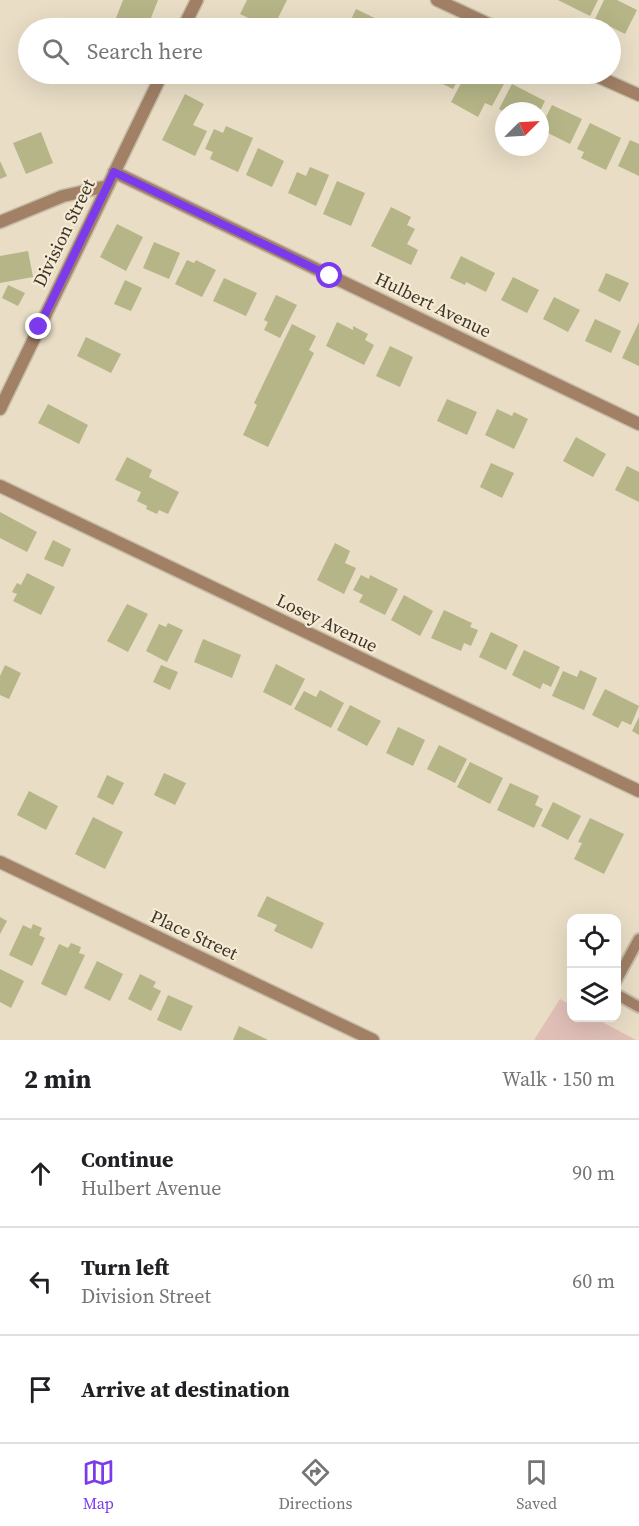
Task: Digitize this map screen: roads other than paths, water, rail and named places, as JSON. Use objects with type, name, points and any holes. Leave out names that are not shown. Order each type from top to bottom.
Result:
[{"type":"street","points":[[188,18],[197,0]]},
{"type":"street","points":[[437,0],[476,18]]},
{"type":"street","name":"Division Street","points":[[0,409],[157,84]]},
{"type":"street","points":[[614,84],[639,95]]},
{"type":"street","name":"Hulbert Avenue","points":[[114,172],[639,424]]},
{"type":"street","points":[[0,222],[63,196],[108,186]]},
{"type":"street","name":"Losey Avenue","points":[[0,486],[639,791]]},
{"type":"street","name":"Place Street","points":[[0,862],[373,1040]]},
{"type":"lane","points":[[621,972],[639,939]]},
{"type":"lane","points":[[621,997],[639,1007]]}]
